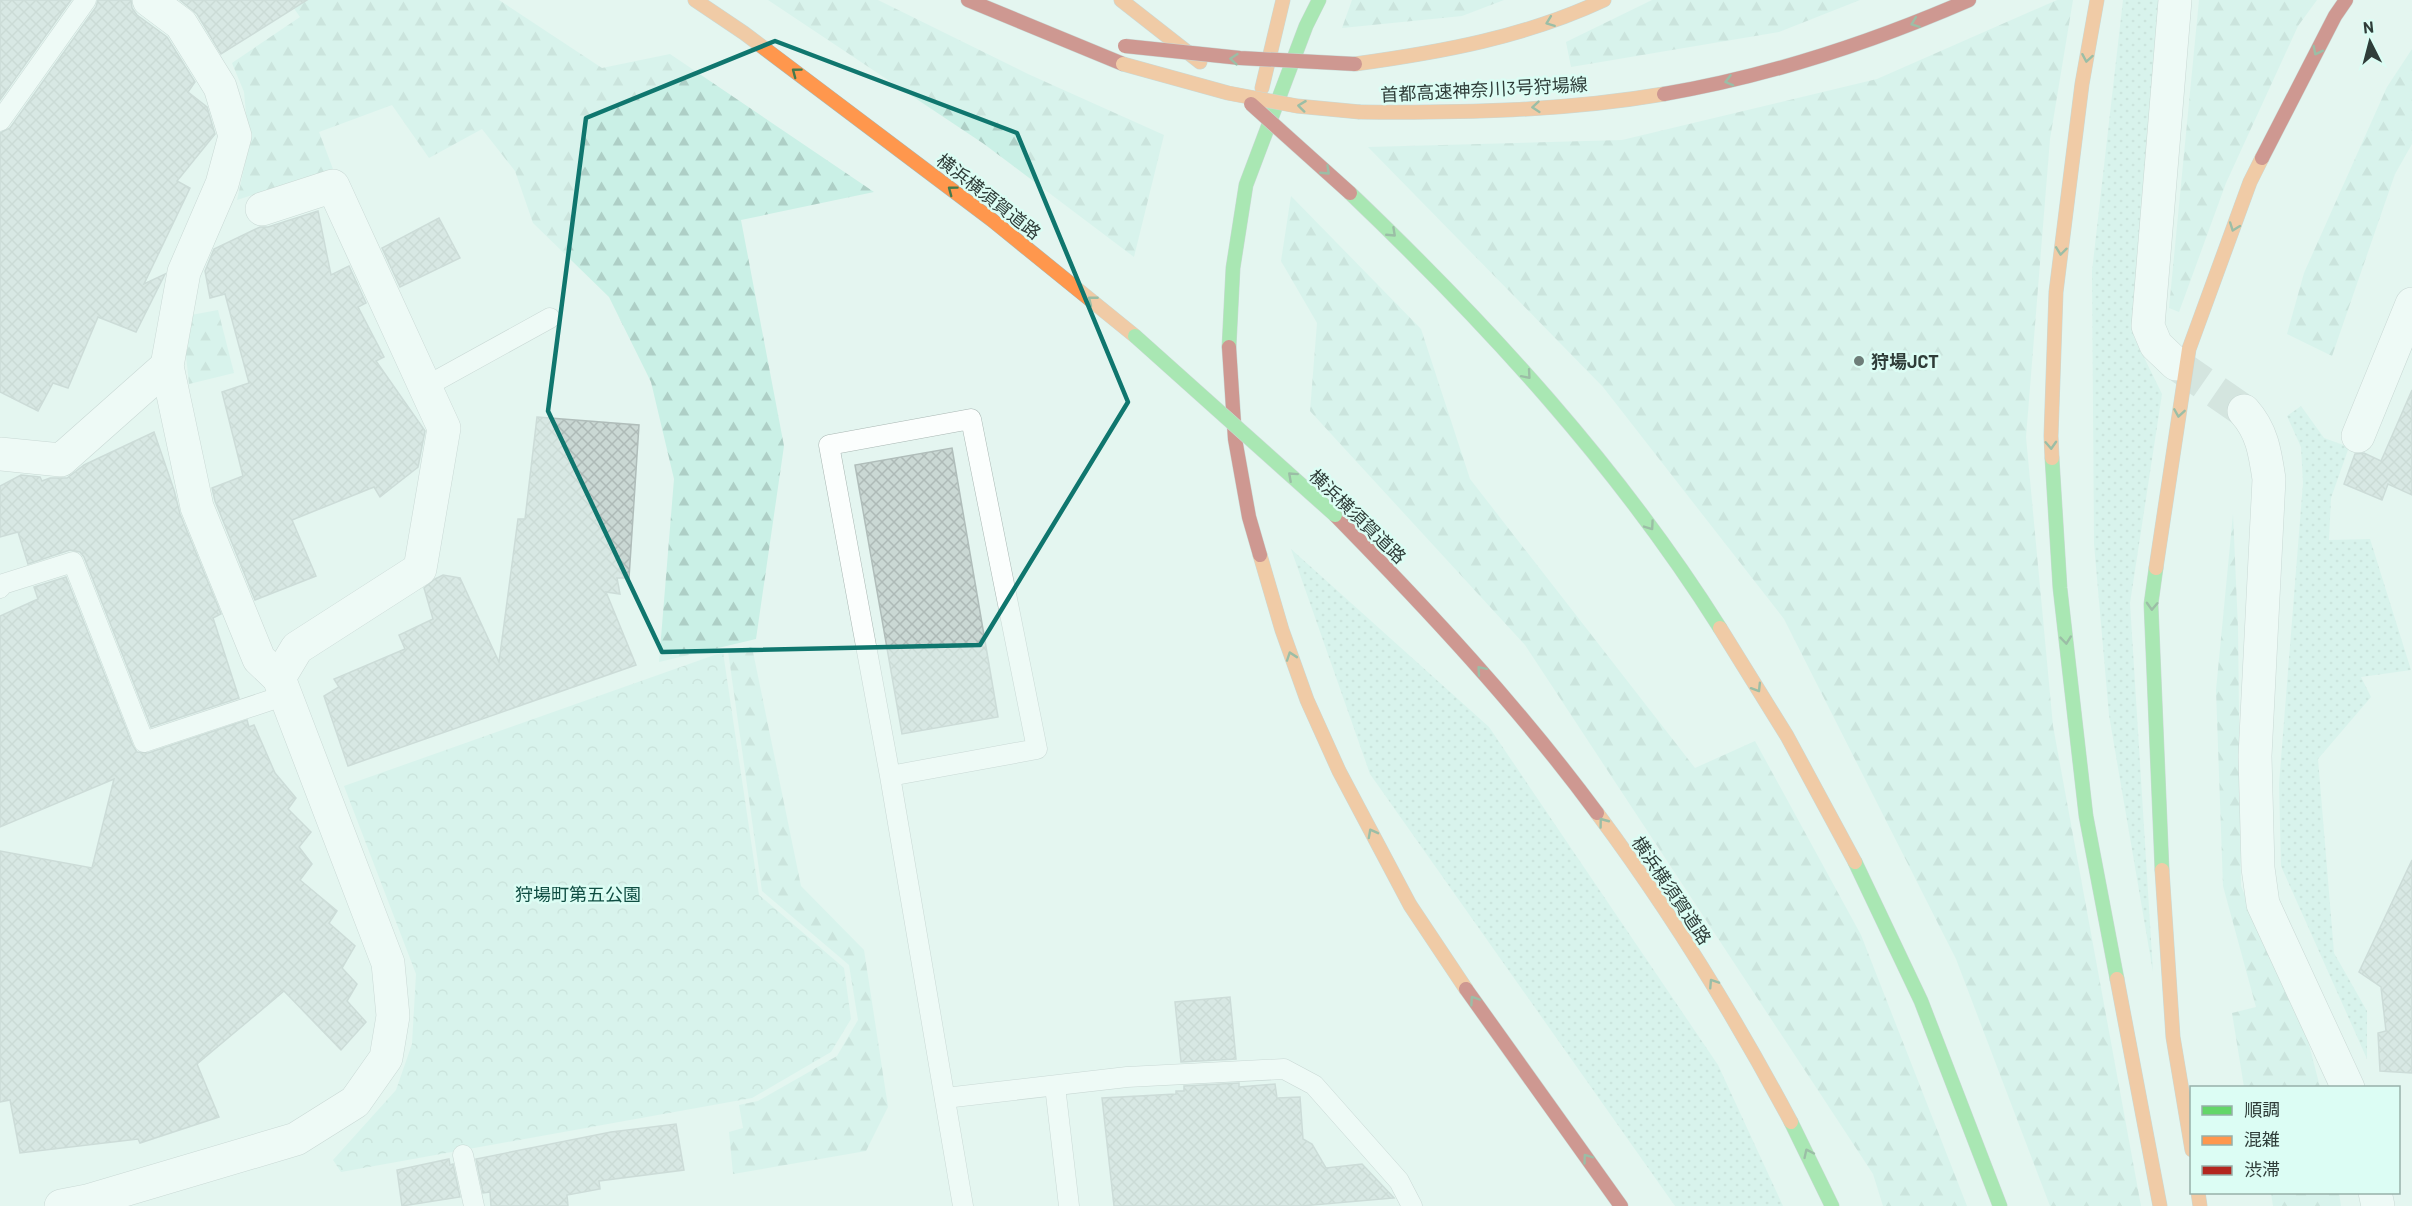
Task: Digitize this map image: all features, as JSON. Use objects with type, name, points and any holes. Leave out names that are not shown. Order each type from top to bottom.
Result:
[{"type":"highway","name":"横浜横須賀道路","points":[[695,0],[744,33],[992,220],[1136,336],[1335,515],[1437,620],[1532,728],[1623,849],[1717,989],[1800,1136],[1832,1206]]},
{"type":"highway","name":"首都高速神奈川3号狩場線","points":[[968,0],[1123,64],[1228,93],[1297,106],[1360,112],[1426,113],[1521,109],[1641,98],[1702,88],[1783,68],[1860,44],[1969,0]]},
{"type":"highway","points":[[1121,0],[1212,71],[1401,241],[1492,336],[1571,425],[1641,514],[1707,608],[1771,711],[1856,864],[1909,974],[1962,1102],[2000,1206]]},
{"type":"highway","points":[[1282,0],[1262,87],[1233,268],[1229,340],[1235,439],[1249,518],[1282,630],[1307,700],[1339,771],[1410,904],[1494,1031],[1621,1206]]},
{"type":"highway","points":[[1246,185],[1306,26],[1319,0]]},
{"type":"highway","points":[[1017,21],[1114,43],[1210,57],[1273,62],[1355,64],[1430,55],[1515,35],[1604,0]]},
{"type":"highway","points":[[2097,0],[2082,84],[2056,292],[2050,436],[2060,588],[2086,816],[2160,1206]]},
{"type":"highway","points":[[2190,1138],[2173,1037],[2158,814],[2151,604],[2189,350],[2250,182],[2335,16],[2346,0]]},
{"type":"street","points":[[61,1206],[87,1201],[296,1139],[355,1102],[386,1058],[393,1016],[388,963],[282,687],[259,659],[197,507],[167,366],[184,272],[222,184],[235,136],[220,87],[181,24],[149,0]]},
{"type":"street","points":[[2175,0],[2148,326],[2157,345],[2176,364]]},
{"type":"street","points":[[262,209],[333,186],[444,428],[420,569],[297,648],[282,687]]},
{"type":"street","points":[[2358,436],[2412,304]]},
{"type":"street","points":[[0,454],[61,460],[167,366]]},
{"type":"street","points":[[2244,411],[2256,424],[2265,448],[2269,479],[2255,756],[2258,868],[2263,904],[2347,1086]]},
{"type":"lane","points":[[0,121],[86,0]]},
{"type":"lane","points":[[425,387],[550,318]]},
{"type":"lane","points":[[890,776],[1037,749],[971,419],[829,445],[890,776],[963,1206]]},
{"type":"lane","points":[[0,588],[3,584],[73,562],[144,742],[282,687]]},
{"type":"lane","points":[[945,1098],[1126,1077],[1284,1069],[1314,1085],[1399,1181],[1412,1206]]},
{"type":"lane","points":[[1055,1086],[1069,1206]]},
{"type":"lane","points":[[463,1155],[474,1206]]},
{"type":"highlighted area","points":[[775,41],[1017,133],[1128,402],[980,645],[662,652],[548,411],[586,118]]},
{"type":"green space","points":[[288,0],[499,0],[602,68],[670,54],[874,192],[741,220],[784,446],[756,639],[659,662],[674,479],[651,382],[609,297],[533,223],[515,171],[482,129],[429,158],[392,105],[319,132],[333,169],[237,200],[249,146],[244,92],[232,63],[300,17]]},
{"type":"green space","points":[[768,0],[878,0],[1028,74],[1164,135],[1134,257],[984,144]]},
{"type":"green space","points":[[1352,0],[1504,0],[1462,16],[1342,28]]},
{"type":"green space","points":[[1652,0],[1860,0],[1779,32],[1571,67],[1566,42]]},
{"type":"green space","points":[[2057,0],[2073,0],[2050,139],[2026,437],[2053,726],[2141,1206],[2050,1206],[1956,959],[1784,619],[1603,387],[1368,147],[1622,140],[1877,79]]},
{"type":"green space","points":[[2123,0],[2160,0],[2134,337],[2162,394],[2130,603],[2153,972],[2109,715],[2094,544],[2092,271]]},
{"type":"green space","points":[[2199,0],[2317,0],[2298,26],[2226,183],[2179,312],[2169,308]]},
{"type":"green space","points":[[2412,49],[2412,144],[2395,174],[2332,356],[2287,334],[2304,273],[2387,87]]},
{"type":"green space","points":[[1291,196],[1421,329],[1470,479],[1695,768],[1755,741],[1861,935],[1967,1206],[1883,1206],[1873,1174],[1525,645],[1310,411],[1317,323],[1281,261]]},
{"type":"green space","points":[[218,310],[234,373],[189,384],[185,346],[191,315]]},
{"type":"green space","points":[[2301,406],[2324,438],[2349,447],[2331,498],[2329,540],[2370,539],[2411,670],[2361,677],[2371,697],[2318,759],[2334,953],[2367,1011],[2367,1059],[2281,866],[2279,784],[2303,483],[2301,447],[2287,416]]},
{"type":"green space","points":[[2233,514],[2238,628],[2241,886],[2307,1037],[2320,1086],[2244,1086],[2232,1013],[2256,1007],[2223,886],[2216,690]]},
{"type":"green space","points":[[1291,549],[1489,727],[1718,1065],[1783,1206],[1675,1206],[1370,774]]},
{"type":"green space","points":[[752,647],[801,886],[864,950],[888,1107],[866,1151],[733,1174],[729,1132],[743,1128],[739,1105],[758,1101],[837,1056],[858,1020],[849,965],[762,891],[728,651]]},
{"type":"green space","name":"狩場町第五公園","points":[[723,652],[759,895],[844,968],[851,1019],[831,1052],[752,1098],[341,1172],[333,1160],[396,1090],[412,1044],[416,974],[344,786]]},
{"type":"green space","points":[[2271,1194],[2339,1194],[2341,1206],[2273,1206]]},
{"type":"building","points":[[0,0],[71,0],[0,100]]},
{"type":"building","points":[[98,0],[131,0],[132,8],[137,15],[167,37],[195,82],[188,92],[207,107],[215,134],[177,181],[190,188],[144,284],[165,274],[136,332],[98,317],[68,388],[53,383],[38,411],[0,392],[0,133],[10,128],[96,7]]},
{"type":"building","points":[[180,0],[307,0],[221,54],[197,14]]},
{"type":"building","points":[[318,211],[331,275],[349,266],[366,303],[358,307],[384,357],[376,361],[425,431],[418,467],[380,497],[374,487],[292,520],[316,576],[255,600],[215,501],[212,488],[243,476],[222,392],[249,383],[225,294],[210,298],[205,271],[214,249],[260,227],[268,227]]},
{"type":"building","points":[[439,218],[460,258],[400,287],[382,248]]},
{"type":"building","points":[[2412,390],[2412,495],[2388,484],[2382,500],[2344,484],[2355,454],[2364,453],[2381,461]]},
{"type":"building","points":[[537,417],[639,425],[629,578],[617,578],[620,594],[606,592],[636,665],[348,766],[324,696],[339,687],[334,679],[405,649],[399,635],[433,619],[424,588],[435,579],[443,575],[460,578],[499,662],[518,519],[525,519]]},
{"type":"building","points":[[154,432],[180,514],[221,614],[213,618],[239,698],[151,727],[84,557],[80,552],[70,550],[28,564],[18,532],[0,537],[0,486],[21,475],[40,477],[42,481],[50,478],[67,478],[84,465]]},
{"type":"building","points":[[952,448],[998,717],[902,734],[855,465]]},
{"type":"building","points":[[66,577],[137,752],[148,753],[247,720],[249,727],[254,725],[275,773],[296,798],[288,809],[311,832],[299,847],[312,864],[300,880],[337,911],[329,923],[355,946],[342,968],[357,984],[347,1001],[366,1022],[341,1050],[284,991],[197,1064],[219,1117],[140,1143],[138,1139],[20,1153],[10,1100],[0,1102],[0,851],[92,868],[114,779],[0,827],[0,616],[38,599],[34,587]]},
{"type":"building","points":[[2412,860],[2412,1073],[2380,1071],[2378,1033],[2386,1031],[2381,987],[2359,972]]},
{"type":"building","points":[[1230,997],[1236,1059],[1181,1062],[1175,1002]]},
{"type":"building","points":[[1239,1083],[1239,1087],[1275,1084],[1277,1098],[1300,1097],[1303,1139],[1312,1144],[1326,1168],[1362,1164],[1394,1198],[1301,1206],[1114,1206],[1102,1098],[1176,1094],[1176,1091],[1184,1091],[1184,1086]]},
{"type":"building","points":[[676,1124],[684,1170],[599,1181],[600,1189],[567,1195],[568,1206],[491,1206],[490,1192],[483,1193],[476,1159],[611,1132]]},
{"type":"building","points":[[449,1159],[450,1165],[453,1164],[460,1197],[402,1206],[397,1170]]},
{"type":"tunnel","points":[[2176,364],[2244,411]]},
{"type":"traffic: fast","points":[[1229,347],[1233,268],[1246,185],[1306,26],[1319,0]]},
{"type":"traffic: fast","points":[[1350,193],[1452,294],[1548,399],[1639,510],[1720,628]]},
{"type":"traffic: fast","points":[[1135,336],[1335,515]]},
{"type":"traffic: fast","points":[[2052,458],[2060,588],[2086,816],[2117,979]]},
{"type":"traffic: fast","points":[[2156,568],[2151,604],[2162,870]]},
{"type":"traffic: fast","points":[[1855,862],[1921,1001],[2000,1206]]},
{"type":"traffic: fast","points":[[1791,1122],[1832,1206]]},
{"type":"traffic: slow","points":[[695,0],[744,33],[992,220],[1135,336]]},
{"type":"traffic: slow","points":[[1121,0],[1200,62]]},
{"type":"traffic: slow","points":[[1262,88],[1283,0]]},
{"type":"traffic: slow","points":[[1355,64],[1482,41],[1544,24],[1604,0]]},
{"type":"traffic: slow","points":[[2052,458],[2056,292],[2082,84],[2097,0]]},
{"type":"traffic: slow","points":[[1123,64],[1228,93],[1297,106],[1360,112]]},
{"type":"traffic: slow","points":[[1360,112],[1512,110],[1589,104],[1664,94]]},
{"type":"traffic: slow","points":[[2156,568],[2189,349],[2250,182],[2262,158]]},
{"type":"traffic: slow","points":[[1260,555],[1282,630],[1307,700],[1339,771],[1410,905],[1466,989]]},
{"type":"traffic: slow","points":[[1720,628],[1787,736],[1855,862]]},
{"type":"traffic: slow","points":[[1597,813],[1700,964],[1791,1122]]},
{"type":"traffic: slow","points":[[2162,870],[2173,1037],[2190,1138]]},
{"type":"traffic: slow","points":[[2117,979],[2160,1206]]},
{"type":"traffic: slow","points":[[2198,1194],[2200,1206]]},
{"type":"traffic: jam","points":[[968,0],[1123,64]]},
{"type":"traffic: jam","points":[[1664,94],[1781,68],[1857,44],[1969,0]]},
{"type":"traffic: jam","points":[[2262,158],[2335,16],[2346,0]]},
{"type":"traffic: jam","points":[[1125,46],[1240,58],[1355,64]]},
{"type":"traffic: jam","points":[[1251,104],[1350,193]]},
{"type":"traffic: jam","points":[[1229,347],[1235,439],[1249,517],[1260,555]]},
{"type":"traffic: jam","points":[[1335,515],[1504,697],[1597,813]]},
{"type":"traffic: jam","points":[[1466,989],[1621,1206]]},
{"type":"place","name":"狩場JCT","points":[[1859,361]]}]
